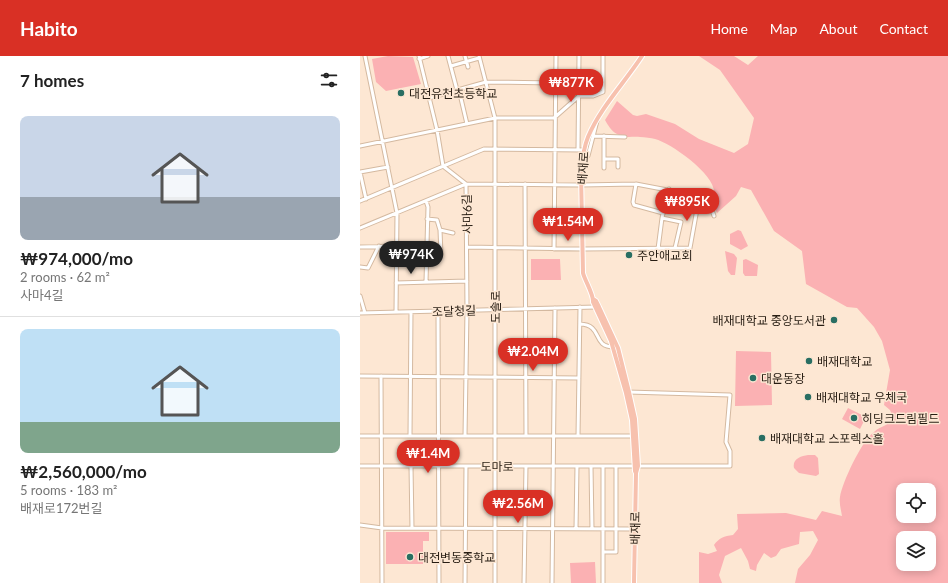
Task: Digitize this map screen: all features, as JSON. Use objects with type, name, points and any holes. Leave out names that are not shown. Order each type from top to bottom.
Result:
[{"type":"main road","name":"배재로","points":[[619,361],[618,348],[593,299],[585,281],[583,272],[582,158],[587,138],[598,119],[642,56]]},
{"type":"main road","name":"배재로","points":[[597,307],[619,361],[634,419],[636,466],[634,583]]},
{"type":"main road","name":"배재로","points":[[634,419],[636,466]]},
{"type":"street","points":[[365,56],[397,213],[396,312]]},
{"type":"street","points":[[428,56],[419,57],[437,130],[443,166]]},
{"type":"street","points":[[448,56],[466,124]]},
{"type":"street","points":[[465,56],[468,67]]},
{"type":"street","points":[[554,249],[554,118],[556,56]]},
{"type":"street","points":[[578,150],[579,56]]},
{"type":"street","points":[[360,146],[495,118],[554,118],[578,96],[592,96],[603,92],[604,56]]},
{"type":"street","points":[[451,66],[479,57]]},
{"type":"street","name":"도솔로","points":[[479,57],[495,118],[495,583]]},
{"type":"street","points":[[429,98],[486,82],[555,83]]},
{"type":"street","points":[[582,158],[588,156],[598,119]]},
{"type":"street","name":"배재로","points":[[594,136],[625,137]]},
{"type":"street","name":"배재로","points":[[604,136],[604,168]]},
{"type":"street","points":[[360,201],[484,149],[584,150]]},
{"type":"street","name":"배재로","points":[[604,159],[618,159],[618,167]]},
{"type":"street","name":"사마6길","points":[[443,166],[466,184],[467,310],[464,436]]},
{"type":"street","points":[[366,199],[360,172],[388,167]]},
{"type":"street","points":[[360,228],[466,184],[636,184],[669,189],[699,196],[712,210],[714,216]]},
{"type":"street","points":[[525,184],[526,436]]},
{"type":"street","points":[[636,184],[633,202],[634,205],[663,213]]},
{"type":"street","points":[[658,249],[662,218],[669,189]]},
{"type":"street","points":[[467,247],[554,249],[690,248],[700,198]]},
{"type":"street","points":[[426,200],[426,282]]},
{"type":"street","points":[[662,218],[681,222],[675,248]]},
{"type":"street","points":[[427,219],[437,220],[440,230],[441,255],[427,256]]},
{"type":"street","points":[[554,226],[582,226]]},
{"type":"street","points":[[440,230],[453,233]]},
{"type":"street","points":[[360,266],[368,268],[379,246]]},
{"type":"street","points":[[360,247],[396,246]]},
{"type":"street","points":[[396,283],[467,281]]},
{"type":"street","points":[[360,296],[365,313]]},
{"type":"street","points":[[578,436],[580,307]]},
{"type":"street","name":"조달청길","points":[[360,313],[597,307]]},
{"type":"street","points":[[552,583],[555,308]]},
{"type":"street","points":[[438,311],[439,583]]},
{"type":"street","points":[[410,436],[411,312]]},
{"type":"street","points":[[580,324],[587,324],[592,327],[603,345],[614,348]]},
{"type":"street","points":[[360,376],[579,378]]},
{"type":"street","points":[[382,376],[382,583]]},
{"type":"street","points":[[628,392],[730,395],[726,442],[730,451],[730,466],[636,466]]},
{"type":"street","points":[[360,436],[634,436]]},
{"type":"street","name":"도마로","points":[[360,466],[636,466]]},
{"type":"street","points":[[411,466],[412,528]]},
{"type":"street","points":[[465,583],[466,466]]},
{"type":"street","points":[[524,583],[526,466]]},
{"type":"street","points":[[576,529],[577,466]]},
{"type":"street","points":[[591,466],[592,529]]},
{"type":"street","points":[[603,466],[603,583]]},
{"type":"street","points":[[603,552],[616,552],[616,466]]},
{"type":"street","points":[[360,525],[382,528],[635,529]]},
{"type":"shaded area","points":[[388,56],[413,57],[421,84],[386,91],[376,82],[372,59]]},
{"type":"shaded area","points":[[699,56],[734,56],[748,65],[758,56],[948,56],[948,583],[795,583],[798,569],[810,555],[818,540],[813,531],[800,532],[799,544],[781,549],[776,556],[771,558],[764,553],[757,565],[756,571],[750,569],[748,561],[741,548],[725,556],[719,575],[722,583],[699,583],[699,552],[708,554],[717,551],[714,545],[720,539],[733,535],[738,529],[737,514],[786,513],[816,520],[822,511],[842,516],[840,497],[844,482],[858,452],[869,437],[886,425],[893,417],[890,410],[884,405],[890,370],[882,341],[874,327],[857,308],[847,307],[806,284],[802,251],[774,231],[751,190],[741,187],[736,196],[717,213],[711,201],[714,194],[713,186],[708,178],[691,161],[681,153],[655,139],[620,136],[611,130],[605,120],[617,101],[633,115],[637,116],[646,114],[675,124],[699,139],[734,153],[748,144],[754,118],[720,70]]},
{"type":"shaded area","points":[[738,230],[741,231],[748,246],[741,250],[730,244],[730,234]]},
{"type":"shaded area","points":[[725,251],[734,254],[737,258],[735,275],[731,275],[728,271]]},
{"type":"shaded area","points":[[531,259],[560,259],[561,280],[531,280]]},
{"type":"shaded area","points":[[746,259],[758,265],[757,276],[745,276],[743,273],[743,260]]},
{"type":"shaded area","name":"대운동장","points":[[736,351],[771,352],[772,405],[735,406]]},
{"type":"shaded area","name":"히딩크드림필드","points":[[848,408],[866,417],[860,429],[842,419]]},
{"type":"shaded area","points":[[815,455],[818,458],[819,474],[816,476],[799,473],[794,468],[794,462],[796,460],[800,457]]},
{"type":"shaded area","points":[[386,532],[429,532],[429,541],[423,541],[423,564],[386,564]]},
{"type":"shaded area","points":[[595,562],[596,583],[571,583],[570,563]]},
{"type":"place","name":"대전유천초등학교","points":[[401,93]]},
{"type":"place","name":"주안애교회","points":[[629,255]]},
{"type":"place","name":"배재대학교 중앙도서관","points":[[834,320]]},
{"type":"place","name":"배재대학교","points":[[809,361]]},
{"type":"place","name":"대운동장","points":[[753,378]]},
{"type":"place","name":"배재대학교 우체국","points":[[808,397]]},
{"type":"place","name":"히딩크드림필드","points":[[854,418]]},
{"type":"place","name":"배재대학교 스포렉스홀","points":[[762,438]]},
{"type":"place","name":"대전변동중학교","points":[[410,557]]}]
